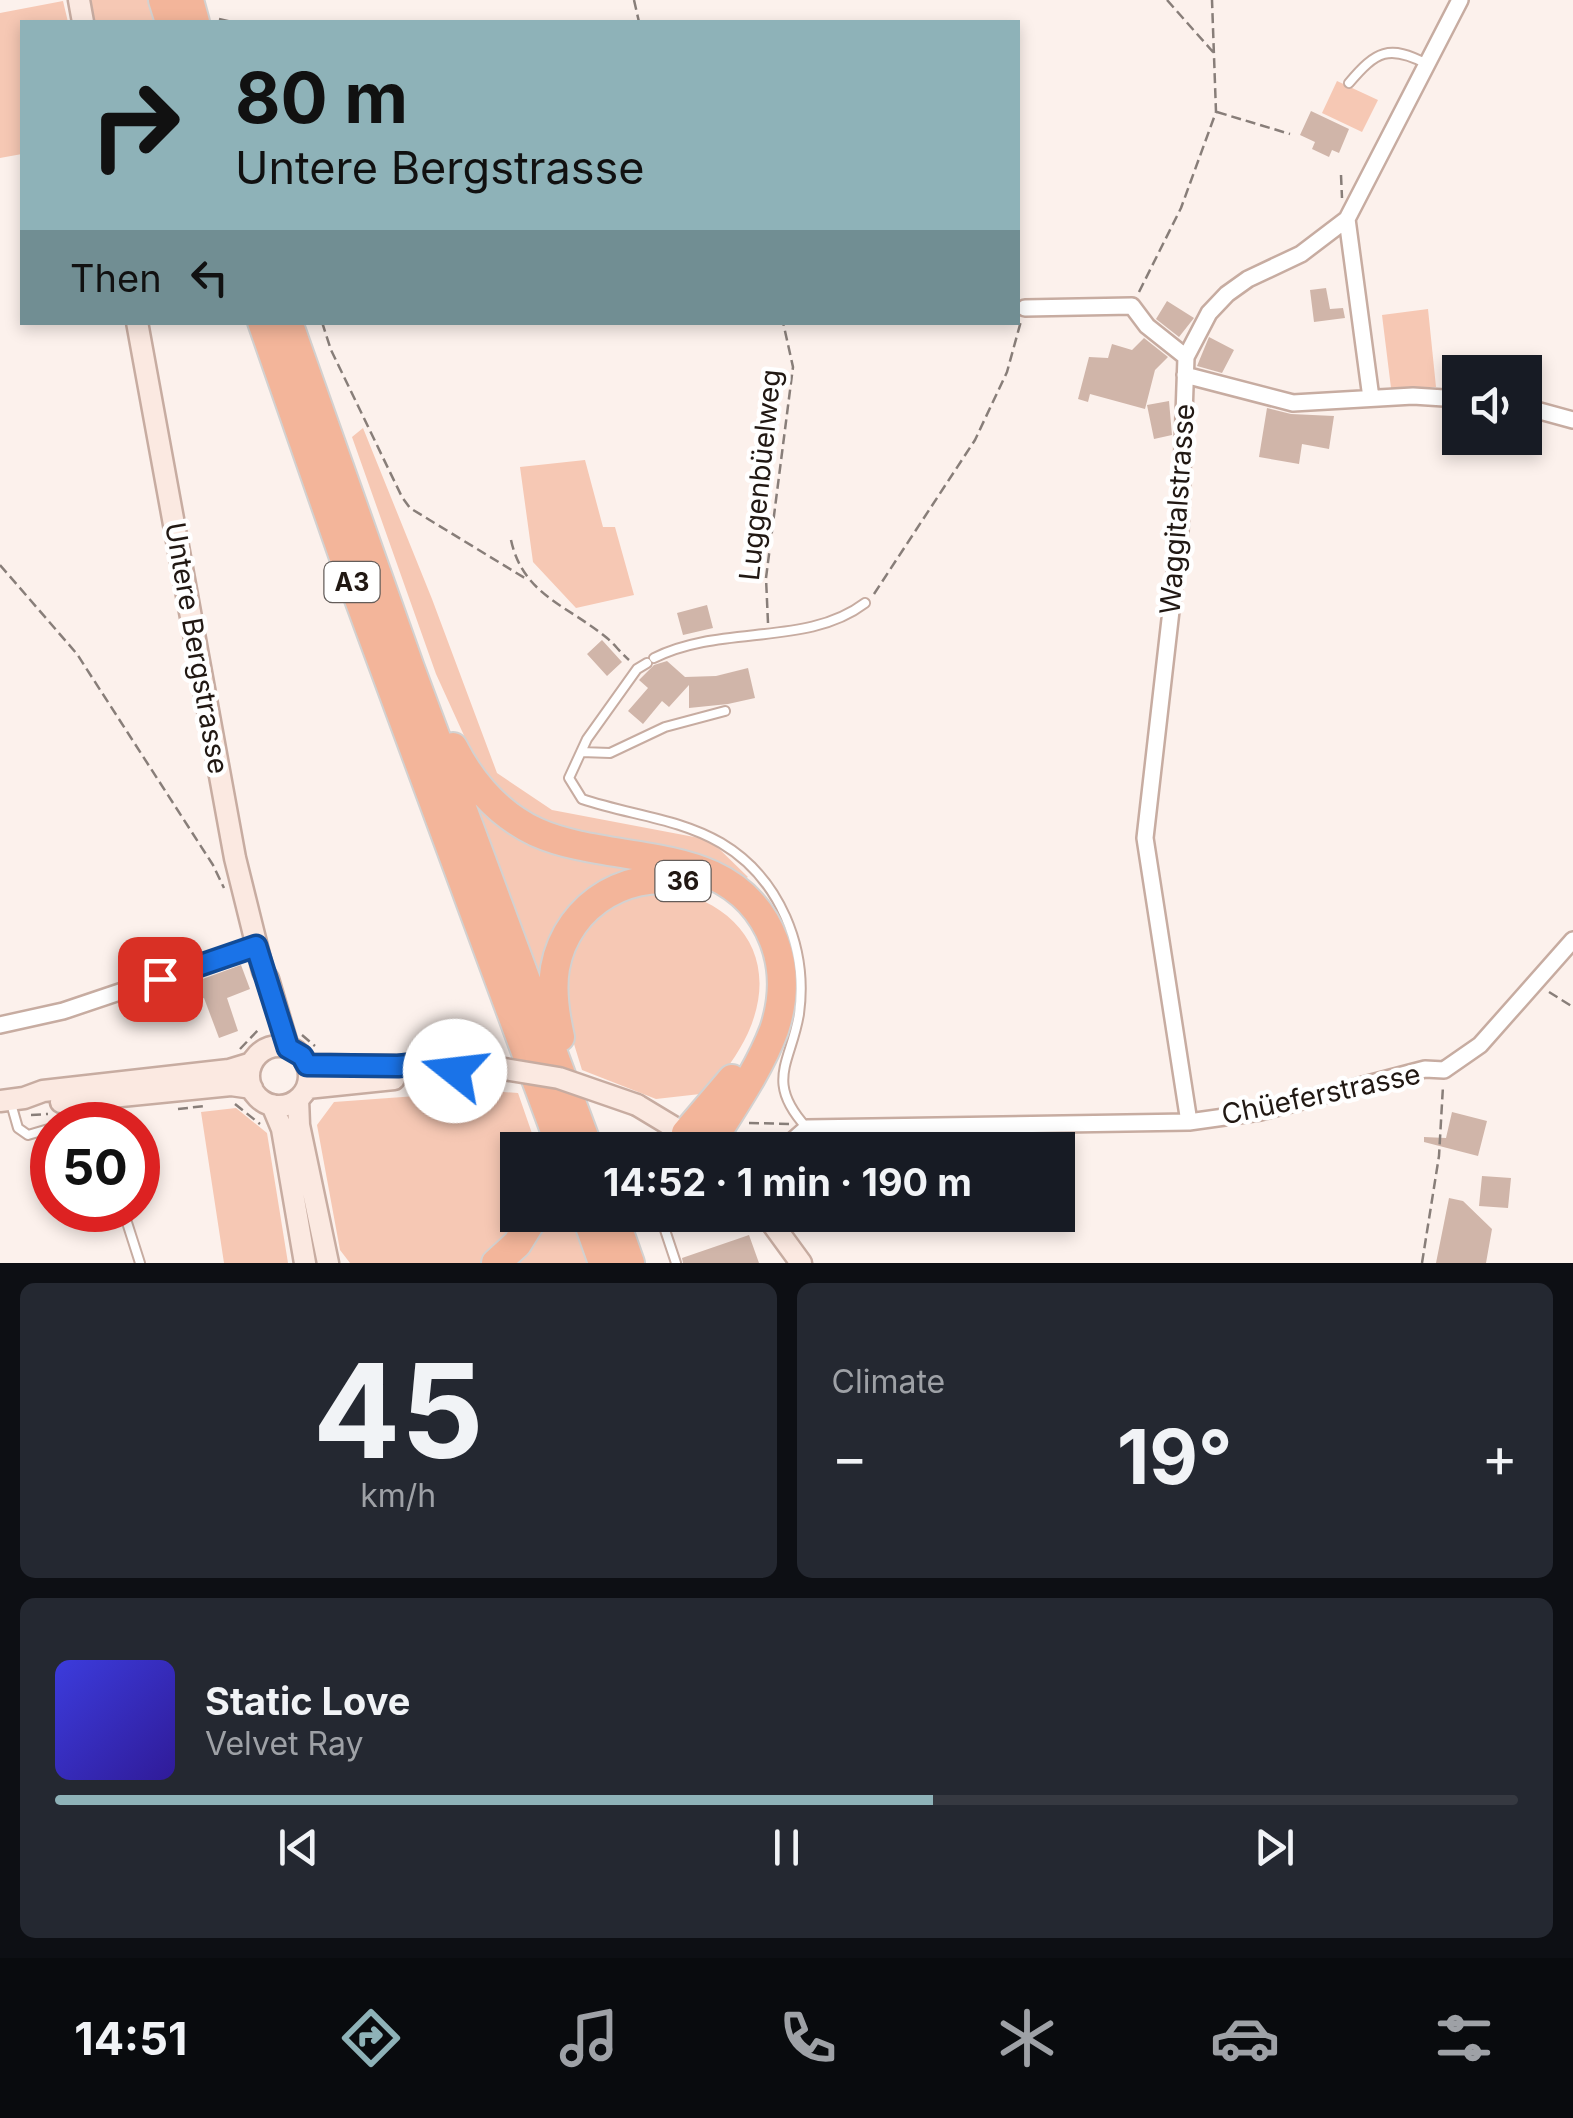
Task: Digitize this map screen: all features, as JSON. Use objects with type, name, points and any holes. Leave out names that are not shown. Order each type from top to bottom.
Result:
[{"type":"highway","points":[[189,0],[206,20]]},
{"type":"highway","name":"A3","points":[[263,325],[555,1132]]},
{"type":"highway","name":"A3","points":[[289,325],[410,668],[582,1132]]},
{"type":"highway","points":[[410,668],[472,780],[510,817],[552,838],[701,870],[737,891],[767,925],[782,971],[780,1010],[760,1058],[708,1132]]},
{"type":"highway","name":"36","points":[[575,1112],[554,1006],[555,968],[563,942],[586,910],[609,892],[643,880],[685,881],[717,894],[743,917],[761,947],[768,983],[763,1017],[750,1048],[721,1094],[705,1132]]},
{"type":"highway","points":[[480,929],[487,976],[540,1132]]},
{"type":"highway","points":[[496,1263],[524,1232]]},
{"type":"highway","points":[[592,1232],[603,1263]]},
{"type":"highway","points":[[618,1232],[630,1263]]},
{"type":"main road","name":"Untere Bergstrasse","points":[[138,325],[235,858],[263,971],[291,1038]]},
{"type":"main road","name":"Untere Bergstrasse","points":[[252,1088],[249,1075],[267,1026],[260,980],[263,971]]},
{"type":"main road","points":[[12,1104],[43,1091],[229,1070],[291,1038],[302,1056],[316,1059],[398,1066],[436,1062],[559,1078],[637,1105],[681,1132]]},
{"type":"main road","points":[[316,1059],[302,1094],[299,1126],[328,1263]]},
{"type":"main road","points":[[12,1104],[231,1084],[252,1088],[272,1105],[286,1105],[302,1094],[464,1067]]},
{"type":"main road","points":[[272,1105],[282,1129],[305,1263]]},
{"type":"main road","points":[[777,1232],[801,1263]]},
{"type":"main road","points":[[783,1241],[789,1263]]},
{"type":"street","name":"Waggitalstrasse","points":[[1189,1122],[1145,838],[1180,532],[1186,366],[1209,314],[1228,294],[1248,279],[1302,254],[1347,219],[1460,0]]},
{"type":"street","points":[[1347,219],[1371,398]]},
{"type":"street","points":[[1024,308],[1132,306],[1186,366],[1293,404],[1413,396],[1442,398]]},
{"type":"street","points":[[1542,412],[1573,420]]},
{"type":"street","name":"Chüeferstrasse","points":[[807,1128],[1189,1122],[1260,1112],[1425,1070],[1444,1070],[1492,1032],[1573,940]]},
{"type":"street","points":[[0,1025],[63,1011],[256,946]]},
{"type":"street","points":[[802,1132],[807,1128]]},
{"type":"lane","points":[[1349,82],[1383,52],[1404,52],[1427,64]]},
{"type":"lane","points":[[807,1128],[793,1108],[782,1073],[798,1016],[799,957],[790,923],[768,886],[740,856],[705,835],[682,824],[582,799],[569,778],[581,752],[637,669],[651,660],[679,646],[832,623],[866,603]]},
{"type":"lane","points":[[581,752],[610,753],[664,728],[725,712]]},
{"type":"lane","points":[[12,1104],[18,1128],[30,1135]]},
{"type":"lane","points":[[130,1232],[140,1263]]},
{"type":"lane","points":[[666,1232],[676,1263]]},
{"type":"path","points":[[1167,0],[1214,53]]},
{"type":"path","points":[[1132,306],[1181,208],[1216,112],[1212,0]]},
{"type":"path","points":[[1216,112],[1290,134]]},
{"type":"path","points":[[1020,323],[1024,308]]},
{"type":"path","points":[[323,325],[331,350],[410,508],[528,580],[607,638],[637,669]]},
{"type":"path","name":"Luggenbüelweg","points":[[764,632],[769,616],[767,560],[793,367],[784,325]]},
{"type":"path","points":[[866,603],[974,440],[1007,372],[1019,325]]},
{"type":"path","points":[[512,540],[515,558],[528,580]]},
{"type":"path","points":[[0,566],[77,654],[213,865],[227,896]]},
{"type":"path","points":[[291,1038],[316,1059]]},
{"type":"path","points":[[1422,1263],[1439,1156],[1444,1070]]},
{"type":"path","points":[[741,1121],[807,1128]]},
{"type":"shaded area","points":[[91,0],[148,0],[153,20],[95,20]]},
{"type":"shaded area","points":[[63,1],[68,20],[20,20],[20,154],[0,158],[0,13]]},
{"type":"shaded area","points":[[1337,81],[1378,100],[1362,132],[1322,113]]},
{"type":"shaded area","points":[[1428,309],[1436,387],[1391,388],[1382,315]]},
{"type":"shaded area","points":[[363,428],[497,773],[552,810],[710,840],[748,877],[740,882],[694,853],[552,828],[499,796],[482,775],[436,674],[352,437]]},
{"type":"shaded area","points":[[585,460],[603,527],[615,527],[634,595],[576,608],[533,562],[520,467]]},
{"type":"shaded area","points":[[470,794],[666,868],[636,874],[539,973]]},
{"type":"shaded area","points":[[666,889],[692,896],[733,921],[747,938],[760,981],[748,1033],[709,1093],[656,1099],[582,1070],[566,1018],[567,962],[591,918],[635,893]]},
{"type":"shaded area","points":[[447,1088],[518,1093],[532,1132],[500,1132],[500,1232],[512,1232],[493,1257],[481,1263],[350,1263],[340,1250],[317,1125],[334,1102],[430,1095]]},
{"type":"shaded area","points":[[236,1108],[267,1133],[288,1263],[224,1263],[201,1112]]},
{"type":"shaded area","points":[[532,1232],[577,1232],[588,1263],[509,1263]]},
{"type":"building","points":[[1311,111],[1349,129],[1339,153],[1332,150],[1329,157],[1312,149],[1315,142],[1300,135]]},
{"type":"building","points":[[1326,288],[1330,309],[1343,308],[1345,318],[1314,322],[1310,290]]},
{"type":"building","points":[[1167,301],[1194,318],[1179,337],[1156,319]]},
{"type":"building","points":[[1209,337],[1234,350],[1222,373],[1197,366]]},
{"type":"building","points":[[1144,338],[1168,357],[1155,370],[1145,409],[1090,394],[1088,402],[1078,399],[1089,357],[1108,358],[1112,344],[1132,350]]},
{"type":"building","points":[[1169,401],[1172,435],[1154,439],[1147,405]]},
{"type":"building","points":[[1267,408],[1291,414],[1334,416],[1329,449],[1302,444],[1299,464],[1259,457]]},
{"type":"building","points":[[707,605],[713,628],[683,635],[677,613]]},
{"type":"building","points":[[602,640],[622,662],[607,676],[587,654]]},
{"type":"building","points":[[667,661],[685,677],[716,676],[748,668],[755,698],[689,708],[689,685],[669,707],[662,701],[643,724],[628,711],[648,688],[639,680],[654,665]]},
{"type":"building","points":[[241,965],[250,989],[227,998],[238,1031],[219,1038],[204,998],[192,1003],[186,985]]},
{"type":"building","points":[[1452,1112],[1487,1121],[1478,1156],[1424,1142],[1424,1137],[1446,1138]]},
{"type":"building","points":[[1482,1176],[1511,1178],[1508,1208],[1479,1206]]},
{"type":"building","points":[[1449,1198],[1463,1201],[1492,1229],[1486,1263],[1436,1263]]},
{"type":"building","points":[[749,1235],[759,1263],[683,1263],[682,1258]]},
{"type":"route","points":[[160,979],[256,946],[288,1048],[302,1056],[307,1065],[326,1068],[452,1062],[464,1067],[455,1071]]}]
